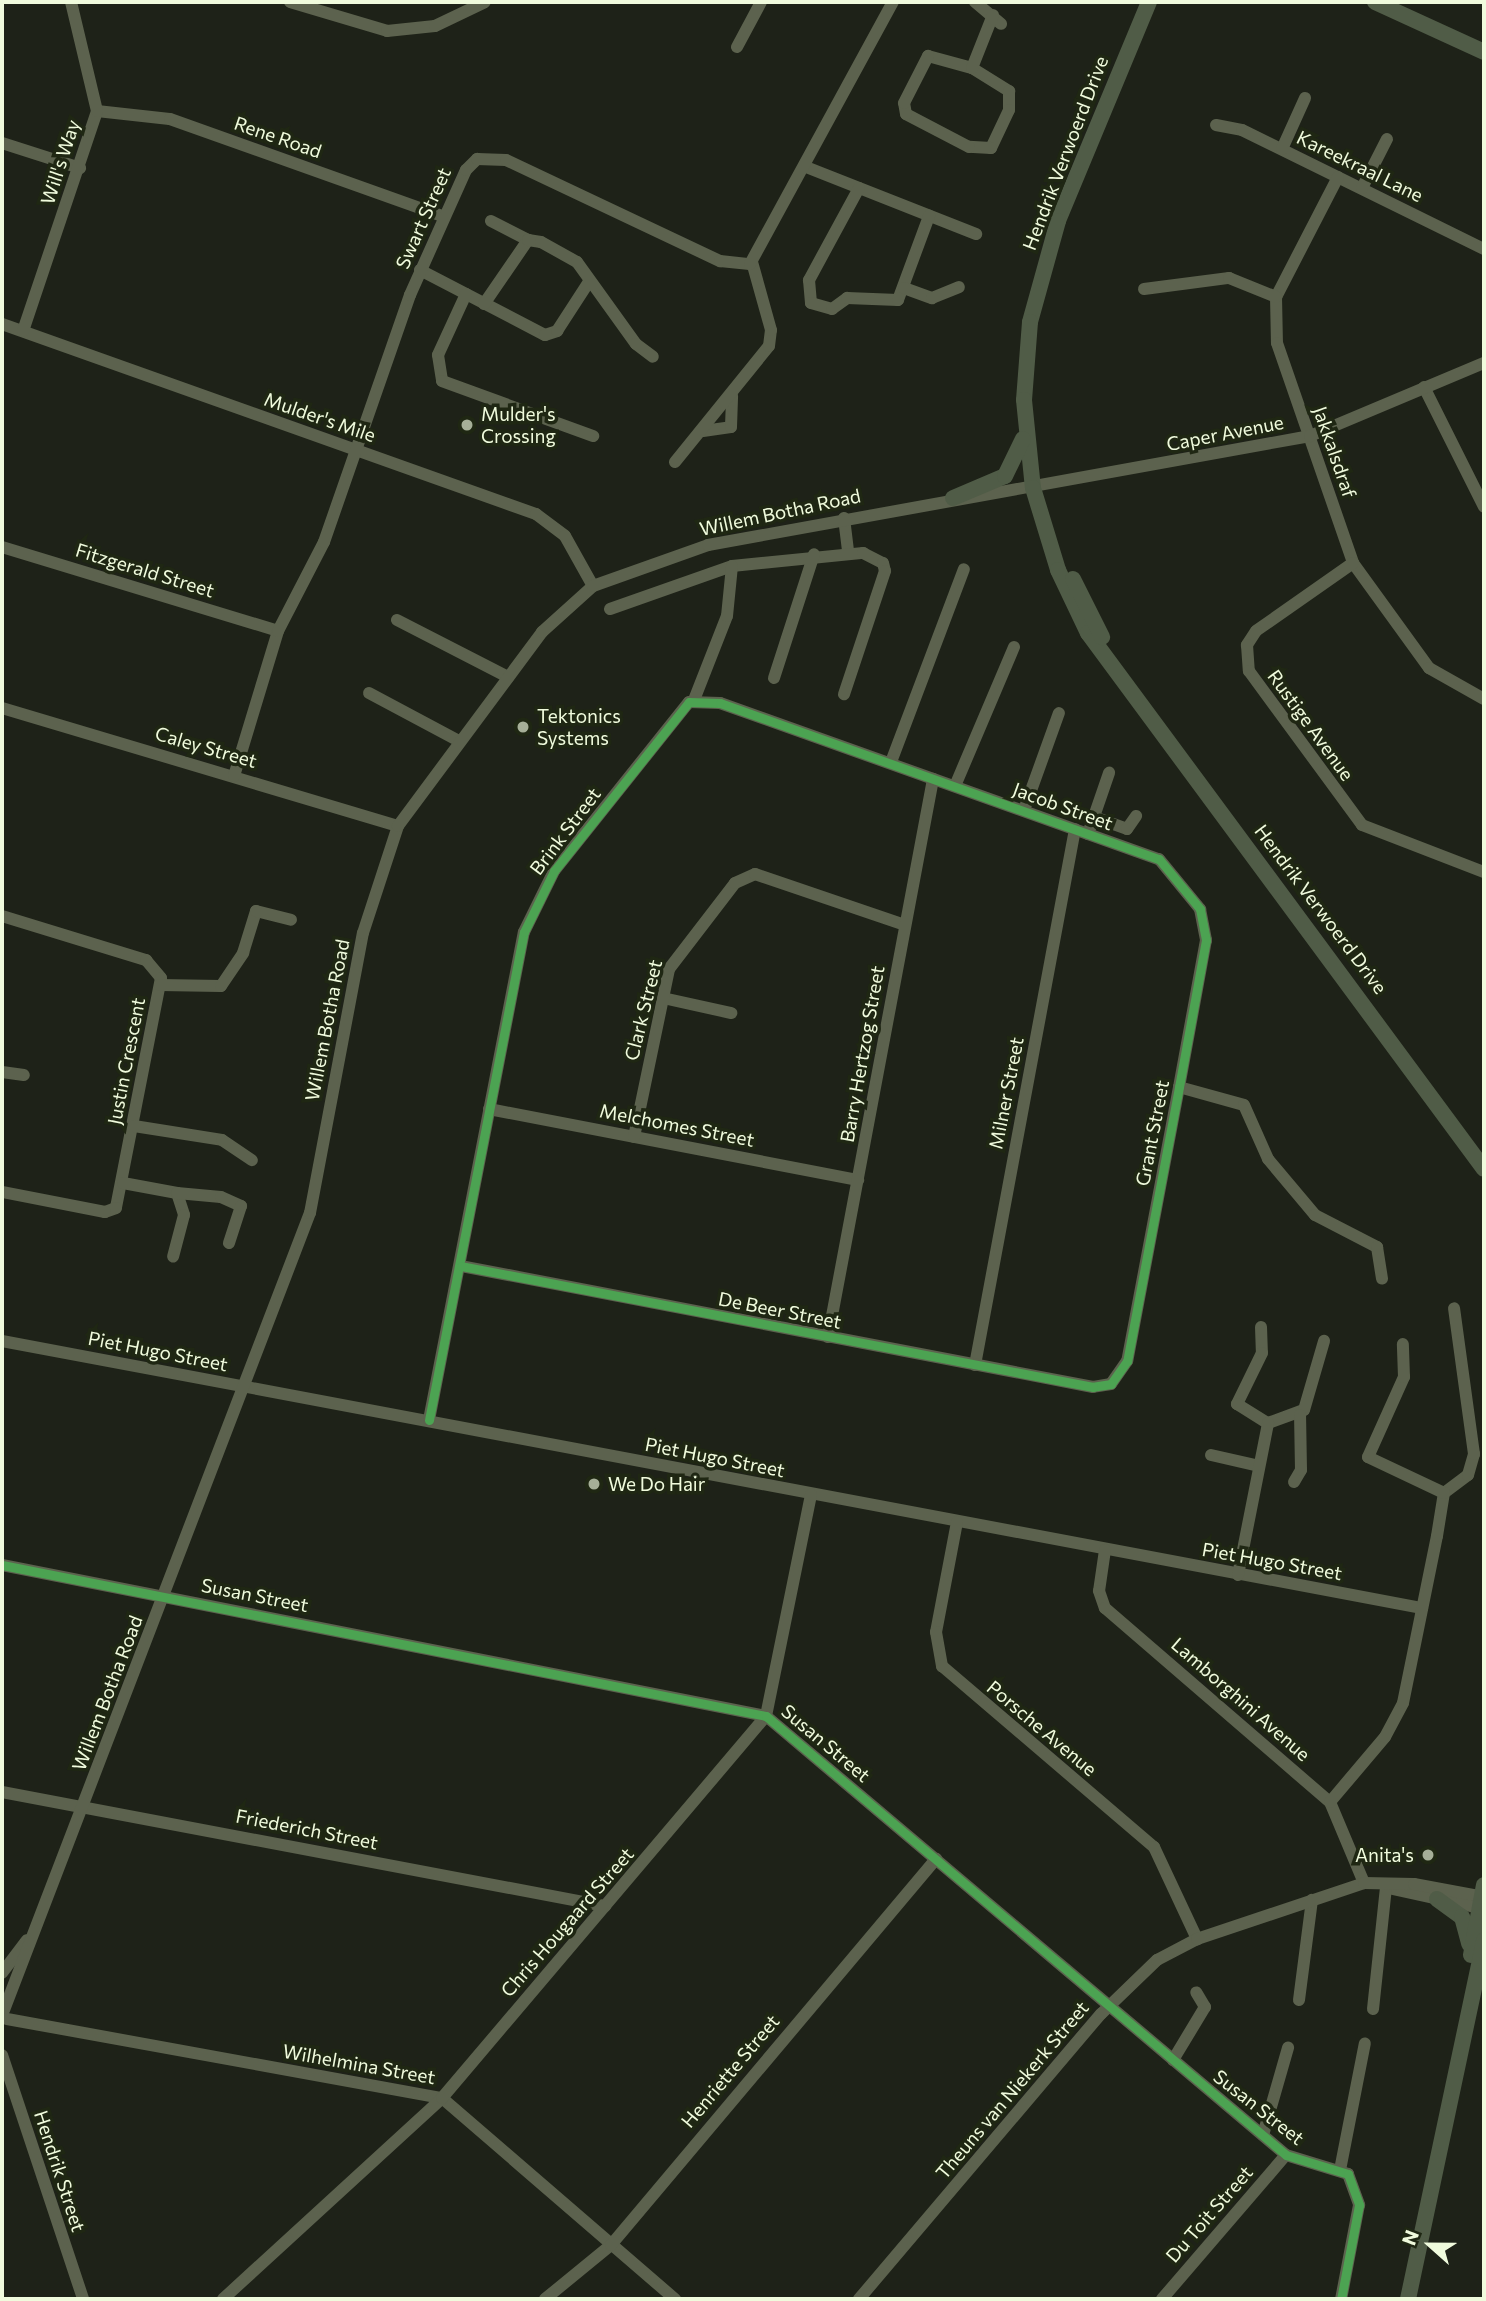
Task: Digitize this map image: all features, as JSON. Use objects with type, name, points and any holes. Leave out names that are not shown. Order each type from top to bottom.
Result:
[{"type":"main road","name":"Hendrik Verwoerd Drive","points":[[1149,2],[1041,275],[1024,363],[1026,427],[1039,487],[1078,616],[1484,1169]]},
{"type":"main road","name":"Hendrik Verwoerd Drive","points":[[1039,487],[1033,401],[1051,275],[1087,172],[1160,2]]},
{"type":"main road","points":[[1375,2],[1484,52]]},
{"type":"main road","points":[[953,498],[1012,469],[1026,427]]},
{"type":"main road","points":[[1437,1899],[1462,1917],[1469,1964]]},
{"type":"main road","points":[[1447,2101],[1469,1964],[1483,1899]]},
{"type":"main road","points":[[1408,2299],[1447,2101],[1484,1940]]},
{"type":"street","name":"Will's Way","points":[[23,331],[97,111],[71,2]]},
{"type":"street","points":[[290,2],[387,31],[435,26],[485,2]]},
{"type":"street","points":[[737,47],[761,2]]},
{"type":"street","points":[[675,462],[732,396],[771,337],[752,262],[806,167],[893,2]]},
{"type":"street","points":[[972,68],[997,19],[975,2]]},
{"type":"street","points":[[928,56],[972,68],[1006,86],[1012,100],[993,145],[983,150],[914,121],[903,107],[928,56]]},
{"type":"street","points":[[1282,149],[1305,98]]},
{"type":"street","name":"Rene Road","points":[[97,111],[170,119],[443,216]]},
{"type":"street","name":"Kareekraal Lane","points":[[1216,125],[1282,149],[1484,249]]},
{"type":"street","points":[[1362,188],[1387,139]]},
{"type":"street","points":[[2,143],[80,168]]},
{"type":"street","name":"Swart Street","points":[[234,776],[278,631],[324,542],[420,270],[443,216],[473,161],[501,158],[720,261],[752,262]]},
{"type":"street","points":[[806,167],[976,234]]},
{"type":"street","name":"Jakkalsdraf","points":[[1338,177],[1276,297],[1277,343],[1353,562],[1429,668],[1484,699]]},
{"type":"street","points":[[859,188],[810,280],[808,299],[832,309],[847,298],[890,303],[904,288],[929,216]]},
{"type":"street","points":[[491,221],[577,262],[588,284],[653,357]]},
{"type":"street","points":[[484,304],[528,240]]},
{"type":"street","points":[[420,270],[551,335],[588,284]]},
{"type":"street","points":[[1144,289],[1223,278],[1276,297]]},
{"type":"street","points":[[904,288],[932,298],[959,288]]},
{"type":"street","points":[[466,293],[438,355],[442,381],[593,436]]},
{"type":"street","name":"Mulder's Mile","points":[[2,324],[547,520],[575,548],[593,586]]},
{"type":"street","name":"Caper Avenue","points":[[1039,487],[1310,436],[1484,363]]},
{"type":"street","points":[[1424,387],[1484,507]]},
{"type":"street","points":[[703,431],[731,427],[732,396]]},
{"type":"street","name":"Willem Botha Road","points":[[4,2017],[32,1936],[312,1208],[363,933],[398,826],[458,741],[542,632],[593,586],[708,545],[953,498],[1039,487]]},
{"type":"street","points":[[845,517],[848,550]]},
{"type":"street","name":"Fitzgerald Street","points":[[2,547],[278,631]]},
{"type":"street","points":[[610,609],[732,566],[848,550],[875,558],[885,571],[844,694]]},
{"type":"street","points":[[774,678],[814,554]]},
{"type":"street","name":"Rustige Avenue","points":[[1353,562],[1256,631],[1247,645],[1249,671],[1362,825],[1484,872]]},
{"type":"street","name":"Brink Street","points":[[429,1420],[461,1266],[519,950],[538,898],[694,700],[727,615],[732,566]]},
{"type":"street","points":[[891,762],[964,569]]},
{"type":"street","points":[[397,620],[508,677]]},
{"type":"street","points":[[955,786],[1014,647]]},
{"type":"street","points":[[369,693],[458,741]]},
{"type":"street","points":[[694,700],[720,703],[933,779]]},
{"type":"street","name":"Caley Street","points":[[2,708],[398,826]]},
{"type":"street","points":[[1024,810],[1059,713]]},
{"type":"street","points":[[1088,834],[1110,773]]},
{"type":"street","name":"Jacob Street","points":[[933,779],[1159,859],[1177,873]]},
{"type":"street","name":"Barry Hertzog Street","points":[[828,1337],[933,779]]},
{"type":"street","points":[[1094,817],[1127,829],[1136,816]]},
{"type":"street","name":"Milner Street","points":[[975,1365],[1075,829]]},
{"type":"street","name":"Grant Street","points":[[1093,1387],[1118,1379],[1127,1360],[1206,929],[1177,873]]},
{"type":"street","name":"Clark Street","points":[[634,1136],[663,998],[677,952],[748,875],[905,925]]},
{"type":"street","points":[[160,985],[221,986],[243,953],[256,911],[291,920]]},
{"type":"street","name":"Justin Crescent","points":[[2,916],[158,965],[160,985],[119,1204],[110,1212],[2,1192]]},
{"type":"street","points":[[663,998],[731,1013]]},
{"type":"street","points":[[2,1072],[24,1075]]},
{"type":"street","points":[[1179,1087],[1244,1105],[1268,1159],[1315,1215],[1377,1247],[1382,1279]]},
{"type":"street","name":"Melchomes Street","points":[[489,1110],[858,1180]]},
{"type":"street","points":[[134,1126],[222,1140],[252,1160]]},
{"type":"street","points":[[122,1183],[177,1194],[221,1197],[241,1206],[229,1243]]},
{"type":"street","points":[[173,1257],[184,1215],[177,1194]]},
{"type":"street","name":"De Beer Street","points":[[461,1266],[1093,1387]]},
{"type":"street","points":[[1330,1802],[1395,1722],[1422,1608],[1444,1493],[1468,1475],[1474,1454],[1454,1308]]},
{"type":"street","points":[[1261,1327],[1262,1353],[1237,1404],[1268,1423],[1300,1415]]},
{"type":"street","name":"Piet Hugo Street","points":[[2,1341],[1422,1608]]},
{"type":"street","points":[[1294,1482],[1301,1471],[1300,1415],[1324,1341]]},
{"type":"street","points":[[1404,1344],[1404,1377],[1368,1457],[1374,1465],[1444,1493]]},
{"type":"street","points":[[1238,1575],[1268,1423]]},
{"type":"street","points":[[1211,1455],[1259,1466]]},
{"type":"street","name":"Chris Hougaard Street","points":[[223,2299],[442,2098],[766,1716],[810,1495]]},
{"type":"street","name":"Porsche Avenue","points":[[957,1522],[936,1632],[942,1666],[1154,1847],[1197,1939]]},
{"type":"street","name":"Lamborghini Avenue","points":[[1105,1550],[1099,1591],[1111,1615],[1330,1802],[1375,1885]]},
{"type":"street","name":"Susan Street","points":[[2,1565],[165,1595],[766,1716],[1286,2155],[1340,2170]]},
{"type":"street","name":"Friederich Street","points":[[2,1792],[605,1906]]},
{"type":"street","name":"Henriette Street","points":[[545,2299],[611,2245],[936,1858]]},
{"type":"street","points":[[1373,2009],[1375,1885]]},
{"type":"street","name":"Theuns van Niekerk Street","points":[[1375,1885],[1437,1899],[1483,1899]]},
{"type":"street","name":"Theuns van Niekerk Street","points":[[859,2299],[1109,2007],[1157,1960],[1197,1939],[1312,1899],[1375,1885],[1483,1899]]},
{"type":"street","points":[[1299,2000],[1312,1899]]},
{"type":"street","name":"Willem Botha Road","points":[[2,1973],[32,1936]]},
{"type":"street","points":[[1173,2060],[1205,2007],[1196,1992]]},
{"type":"street","name":"Wilhelmina Street","points":[[4,2017],[442,2098],[675,2299]]},
{"type":"street","points":[[1341,2299],[1359,2205],[1355,2183],[1340,2170],[1365,2043]]},
{"type":"street","points":[[1263,2135],[1289,2048]]},
{"type":"street","name":"Hendrik Street","points":[[2,2055],[83,2299]]},
{"type":"street","name":"Du Toit Street","points":[[1162,2299],[1286,2155]]},
{"type":"cycle path","points":[[429,1420],[524,932],[554,871],[689,702],[720,703],[1159,859],[1200,909],[1206,940],[1179,1087],[1127,1361],[1111,1384],[1093,1387],[461,1266]]},
{"type":"cycle path","points":[[2,1565],[766,1716],[1286,2155],[1348,2174],[1359,2205],[1341,2299]]},
{"type":"place","name":"Mulder's Crossing","points":[[467,425]]},
{"type":"place","name":"Tektonics Systems","points":[[523,727]]},
{"type":"place","name":"We Do Hair","points":[[594,1484]]},
{"type":"place","name":"Anita's","points":[[1428,1855]]}]
